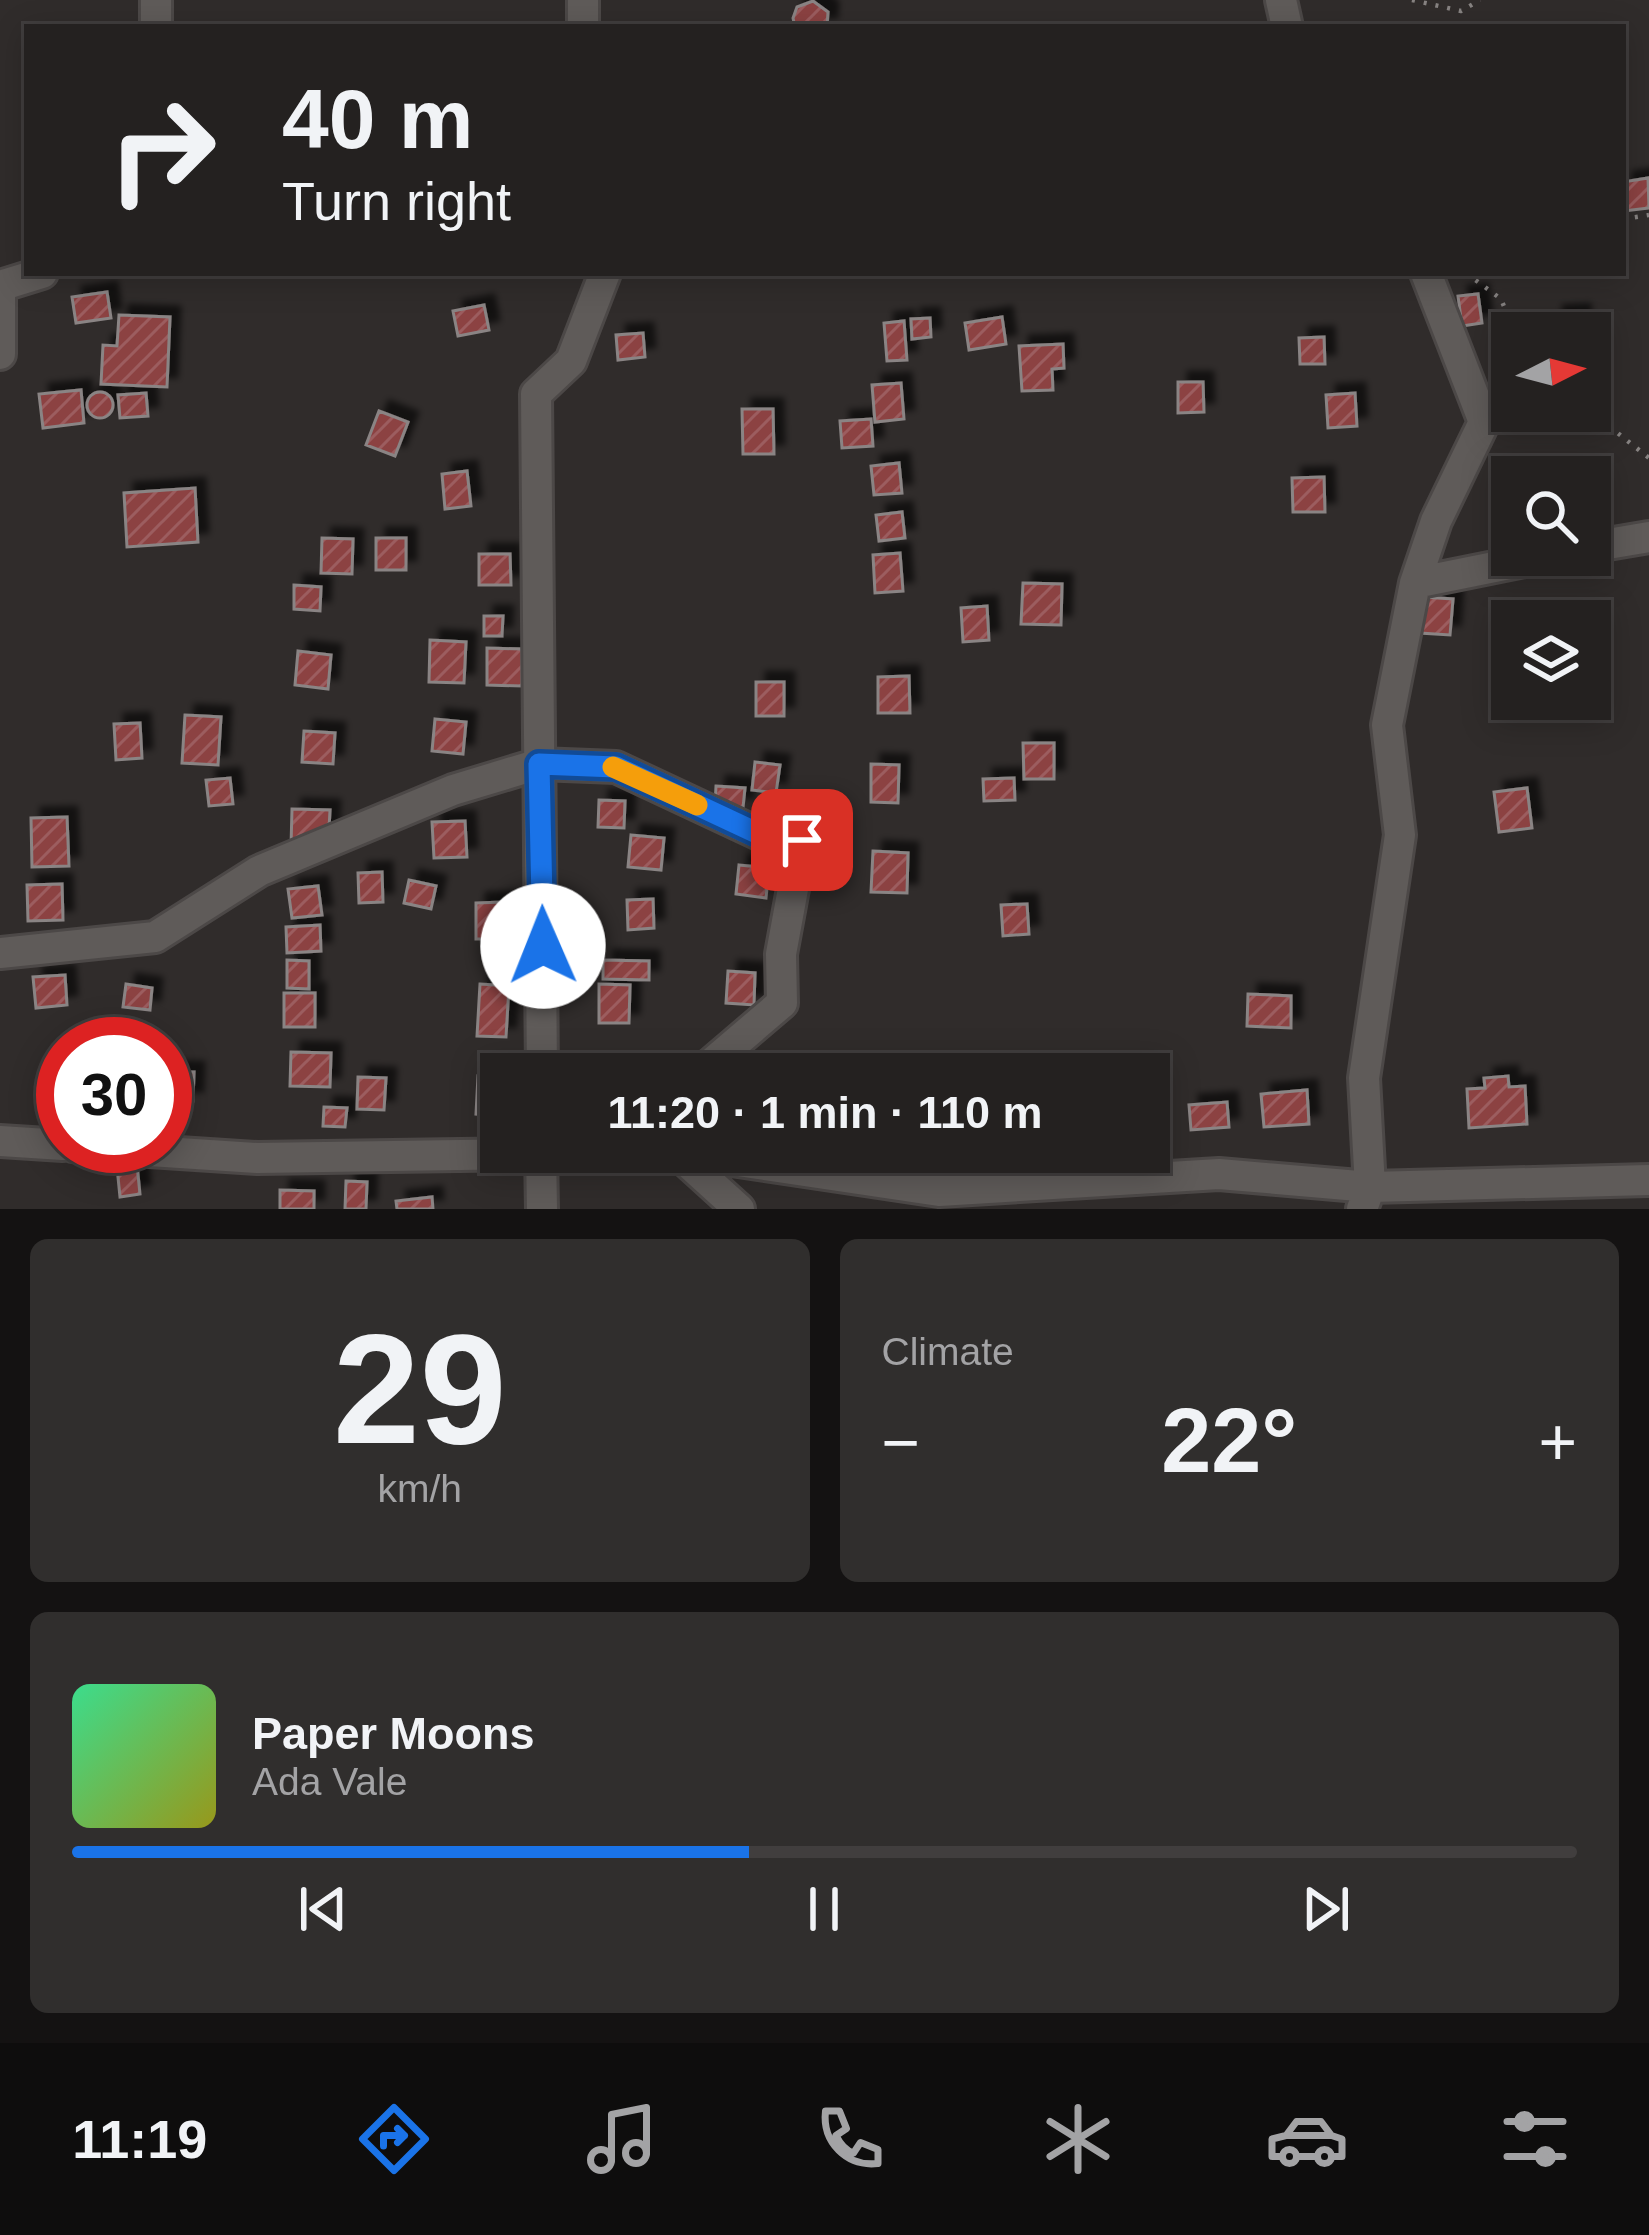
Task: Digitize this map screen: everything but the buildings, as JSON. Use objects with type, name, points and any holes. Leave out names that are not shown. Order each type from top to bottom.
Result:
[{"type":"street","points":[[0,286],[32,276]]},
{"type":"street","points":[[542,1053],[536,394],[571,361],[604,276]]},
{"type":"street","points":[[1366,1198],[1364,1078],[1400,835],[1387,725],[1415,584],[1436,521],[1484,422],[1427,276]]},
{"type":"street","points":[[0,296],[0,354]]},
{"type":"street","points":[[1611,543],[1649,537]]},
{"type":"street","points":[[1415,584],[1491,568]]},
{"type":"street","points":[[0,952],[154,937],[260,872],[453,790],[539,764],[616,767],[759,834],[802,840],[781,953],[782,1003],[724,1053]]},
{"type":"street","points":[[0,1141],[36,1143]]},
{"type":"street","points":[[192,1154],[256,1158],[480,1154]]},
{"type":"street","points":[[541,1173],[542,1209]]},
{"type":"street","points":[[700,1173],[740,1209]]},
{"type":"street","points":[[818,1173],[939,1191],[1219,1174],[1366,1198],[1649,1180]]},
{"type":"path","points":[[1412,0],[1461,10],[1480,0]]},
{"type":"path","points":[[1470,276],[1501,299],[1506,312]]},
{"type":"path","points":[[1611,428],[1649,458]]},
{"type":"slow traffic","points":[[613,767],[697,805]]},
{"type":"route","points":[[543,946],[539,764],[616,767],[759,834],[802,840]]}]
